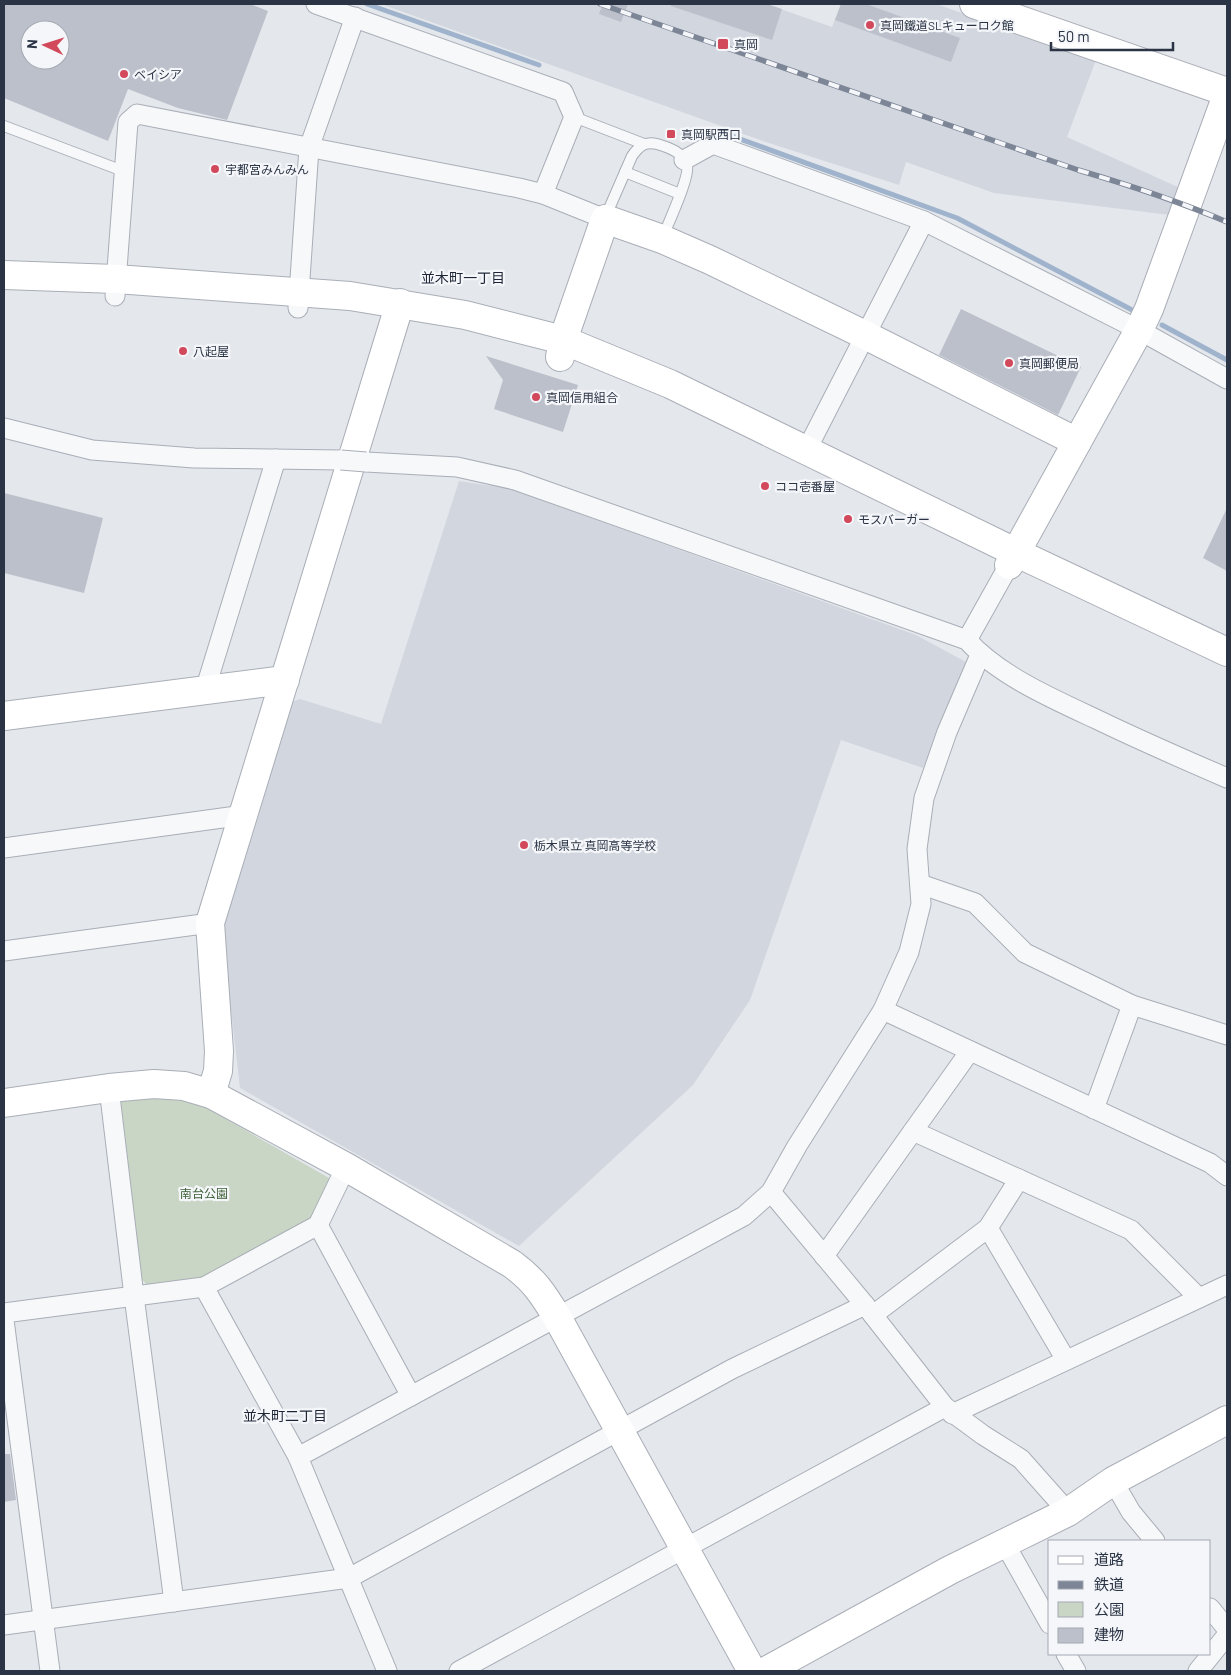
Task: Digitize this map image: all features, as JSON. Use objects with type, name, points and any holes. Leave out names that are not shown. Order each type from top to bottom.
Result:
[{"type":"street","points":[[316,4],[563,92],[574,117],[543,194]]},
{"type":"street","points":[[967,640],[1139,330],[1149,308],[1227,94],[974,4]]},
{"type":"street","points":[[299,300],[309,148],[355,17]]},
{"type":"street","points":[[116,288],[128,122],[137,114],[477,179],[543,194],[662,239],[865,335],[1077,442]]},
{"type":"street","points":[[684,160],[713,144],[924,221],[1139,330],[1227,378]]},
{"type":"street","points":[[562,350],[605,219]]},
{"type":"street","points":[[806,451],[924,221]]},
{"type":"street","points":[[4,275],[116,288],[299,300],[398,311],[469,334],[562,350],[670,384],[806,451],[1227,668]]},
{"type":"street","points":[[4,292],[116,288]]},
{"type":"street","points":[[211,1094],[218,1071],[219,1051],[210,923],[398,311]]},
{"type":"street","points":[[562,350],[661,398],[1013,559],[1227,652]]},
{"type":"street","points":[[4,428],[92,450],[194,458],[341,460],[457,466],[515,480],[967,640],[980,655],[1046,696],[1227,778]]},
{"type":"street","points":[[205,690],[276,459]]},
{"type":"street","points":[[298,1458],[744,1216],[771,1192],[797,1146],[883,1010],[909,952],[921,904],[917,849],[924,798],[947,732],[980,655]]},
{"type":"street","points":[[4,716],[285,680]]},
{"type":"street","points":[[4,848],[244,815]]},
{"type":"street","points":[[920,884],[975,903],[1025,953],[1132,1005],[1227,1035]]},
{"type":"street","points":[[4,952],[210,923]]},
{"type":"street","points":[[1094,1109],[1132,1005]]},
{"type":"street","points":[[883,1010],[1210,1163],[1227,1176]]},
{"type":"street","points":[[824,1256],[970,1051]]},
{"type":"street","points":[[4,1103],[108,1088],[154,1084],[184,1086],[211,1094],[346,1167],[512,1264],[529,1277],[539,1288],[557,1318],[752,1671]]},
{"type":"street","points":[[108,1088],[174,1602]]},
{"type":"street","points":[[913,1131],[1131,1230],[1199,1298]]},
{"type":"street","points":[[4,1313],[204,1287],[318,1225],[346,1167]]},
{"type":"street","points":[[4,1625],[349,1578],[732,1369],[869,1310],[988,1228],[1019,1179]]},
{"type":"street","points":[[771,1192],[869,1310],[948,1411],[1020,1459],[1068,1512]]},
{"type":"street","points":[[318,1225],[410,1396]]},
{"type":"street","points":[[988,1228],[1066,1360]]},
{"type":"street","points":[[459,1671],[948,1411],[1066,1360],[1227,1285]]},
{"type":"street","points":[[204,1287],[298,1458],[387,1671]]},
{"type":"street","points":[[4,1320],[50,1671]]},
{"type":"street","points":[[766,1671],[950,1570],[1068,1512],[1113,1481],[1226,1425]]},
{"type":"street","points":[[1113,1481],[1131,1512],[1154,1540]]},
{"type":"street","points":[[1005,1544],[1048,1620]]},
{"type":"street","points":[[1211,1609],[1227,1629]]},
{"type":"street","points":[[1211,1655],[1227,1635]]},
{"type":"street","points":[[1067,1655],[1076,1671]]},
{"type":"street","points":[[1198,1671],[1211,1655]]},
{"type":"lane","points":[[574,117],[644,144]]},
{"type":"lane","points":[[4,126],[124,171]]},
{"type":"lane","points":[[605,219],[637,148],[644,144],[653,143],[669,148],[678,152],[688,168],[662,239]]},
{"type":"lane","points":[[625,172],[680,194]]},
{"type":"shaded area","points":[[381,4],[766,4],[832,27],[841,4],[936,4],[1096,60],[1067,137],[1180,188],[1170,215],[994,193],[906,162],[899,185],[760,140]]},
{"type":"shaded area","name":"栃木県立 真岡高等学校","points":[[459,481],[511,489],[916,635],[966,662],[923,768],[841,740],[750,1000],[693,1085],[519,1246],[240,1088],[221,923],[289,703],[300,699],[381,724]]},
{"type":"green space","name":"南台公園","points":[[123,1097],[189,1098],[329,1178],[331,1188],[313,1219],[201,1281],[148,1286],[138,1275],[116,1105]]},
{"type":"building","name":"ベイシア","points":[[4,4],[250,4],[268,11],[227,120],[178,108],[128,89],[108,141],[4,98]]},
{"type":"building","points":[[603,4],[628,4],[621,22],[599,14]]},
{"type":"building","points":[[671,4],[767,4],[782,9],[772,40],[671,6]]},
{"type":"building","points":[[841,4],[866,4],[960,38],[951,62],[835,20]]},
{"type":"building","name":"真岡郵便局","points":[[961,309],[1081,367],[1058,415],[939,355]]},
{"type":"building","name":"真岡信用組合","points":[[486,356],[578,385],[563,432],[494,409],[503,380]]},
{"type":"building","points":[[4,493],[103,518],[84,593],[4,573]]},
{"type":"building","points":[[1227,508],[1227,571],[1203,558]]},
{"type":"building","points":[[4,1454],[10,1454],[16,1500],[4,1502]]},
{"type":"waterway","points":[[367,4],[539,65]]},
{"type":"waterway","points":[[729,135],[957,218],[1134,311]]},
{"type":"waterway","points":[[1162,325],[1227,360]]},
{"type":"railway","points":[[600,4],[1078,170],[1153,194],[1227,222]]},
{"type":"place","name":"真岡鐵道SLキューロク館","points":[[870,25]]},
{"type":"place","name":"真岡","points":[[723,44]]},
{"type":"place","name":"ベイシア","points":[[124,74]]},
{"type":"place","name":"真岡駅西口","points":[[671,134]]},
{"type":"place","name":"宇都宮みんみん","points":[[215,169]]},
{"type":"place","name":"八起屋","points":[[183,351]]},
{"type":"place","name":"真岡郵便局","points":[[1009,363]]},
{"type":"place","name":"真岡信用組合","points":[[536,397]]},
{"type":"place","name":"ココ壱番屋","points":[[765,486]]},
{"type":"place","name":"モスバーガー","points":[[848,519]]},
{"type":"place","name":"栃木県立 真岡高等学校","points":[[524,845]]},
{"type":"district","name":"並木町一丁目","points":[[463,277]]},
{"type":"district","name":"並木町二丁目","points":[[285,1415]]}]
